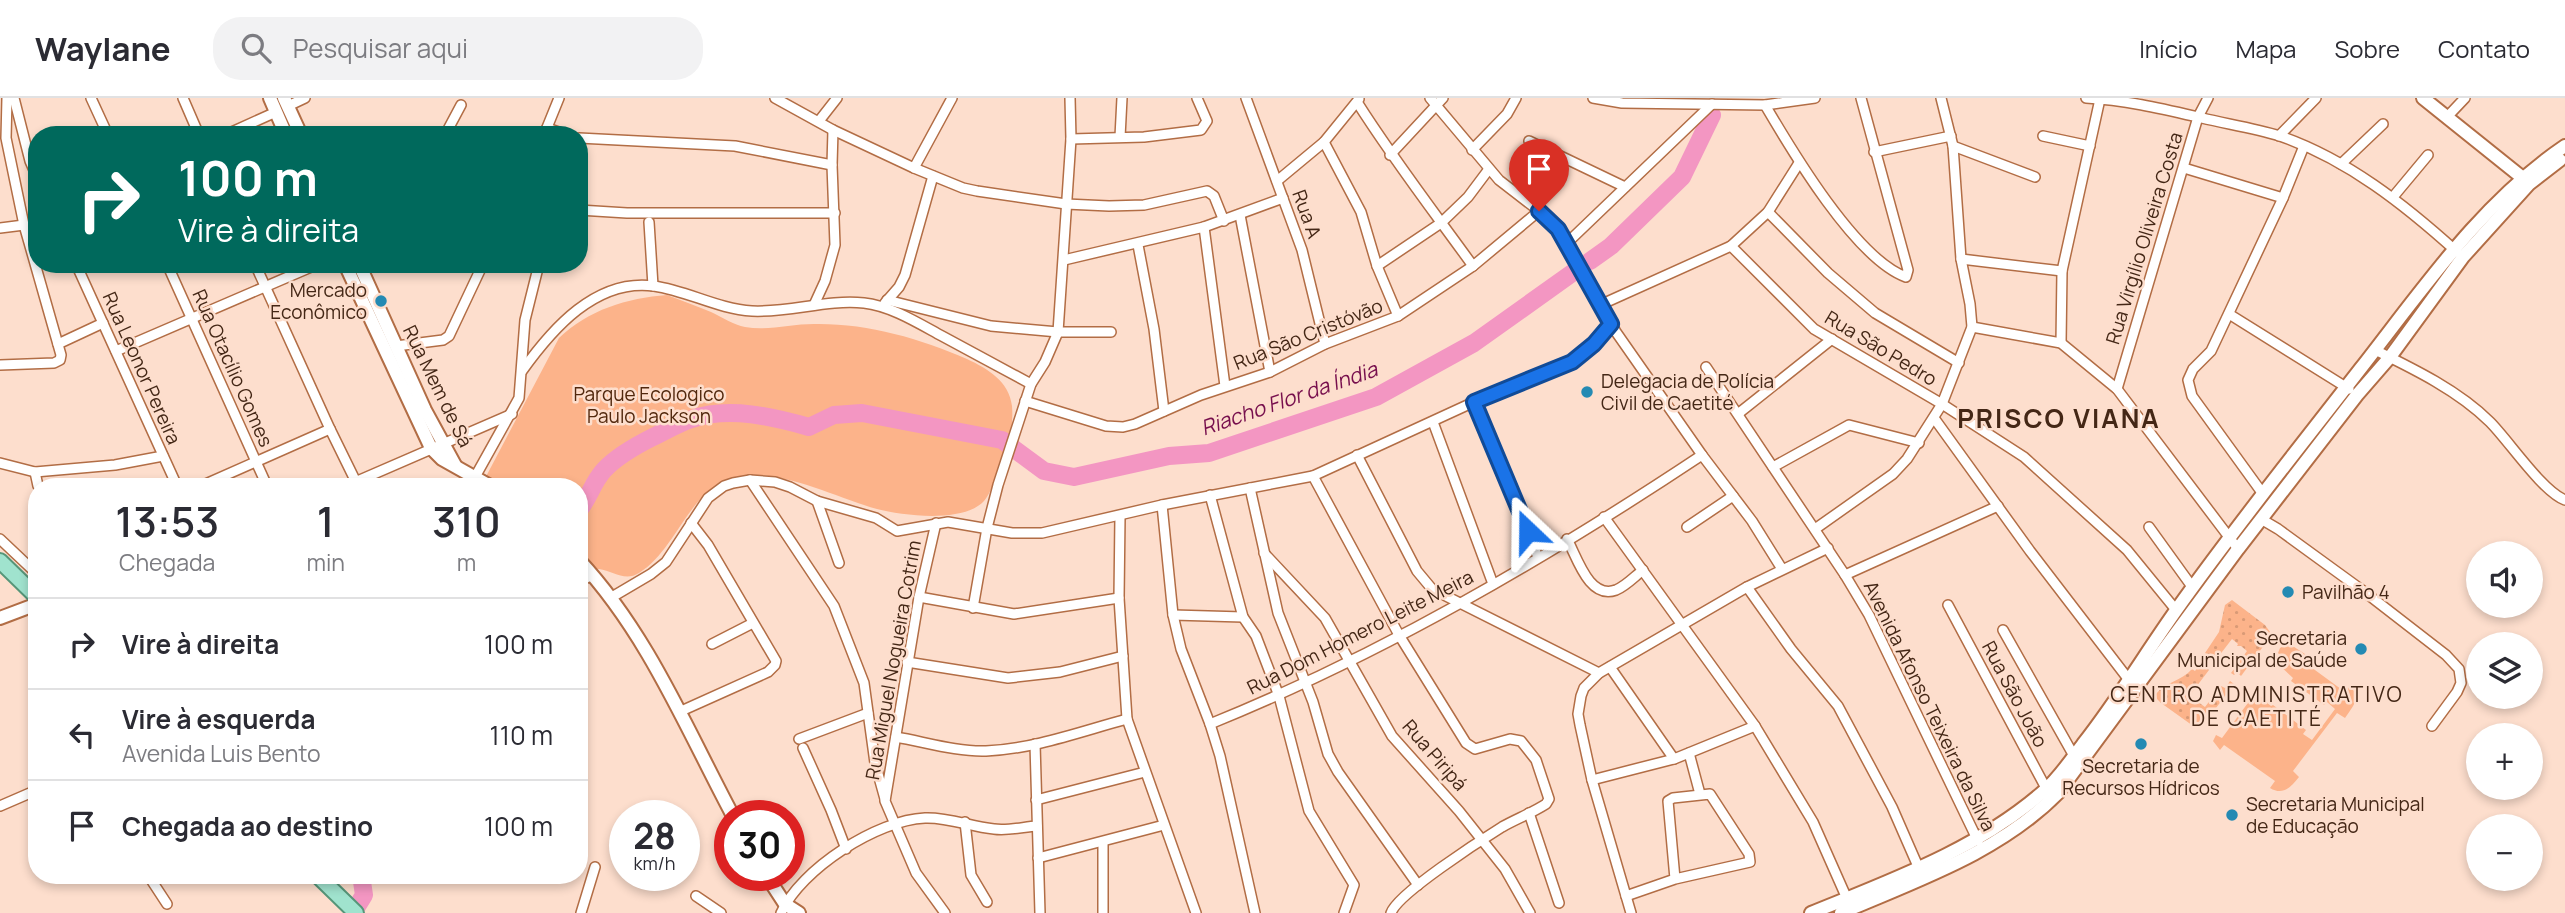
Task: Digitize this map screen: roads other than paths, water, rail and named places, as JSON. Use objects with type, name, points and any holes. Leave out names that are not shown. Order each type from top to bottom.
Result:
[{"type":"main road","points":[[0,561],[28,588]]},
{"type":"main road","points":[[327,884],[356,913]]},
{"type":"street","points":[[7,98],[3,139],[28,239]]},
{"type":"street","points":[[14,98],[28,153]]},
{"type":"street","points":[[91,98],[104,126]]},
{"type":"street","points":[[183,98],[195,126]]},
{"type":"street","points":[[270,98],[282,126]]},
{"type":"street","points":[[297,126],[286,102],[305,98]]},
{"type":"street","points":[[547,126],[559,98]]},
{"type":"street","points":[[775,98],[833,130],[914,168],[977,191],[1066,204],[1109,206],[1144,205],[1207,191],[1214,196],[1224,221]]},
{"type":"street","points":[[819,121],[837,98]]},
{"type":"street","points":[[914,168],[952,98]]},
{"type":"street","points":[[973,608],[987,528],[1025,401],[1058,332],[1071,139],[1070,98]]},
{"type":"street","points":[[1120,138],[1122,98]]},
{"type":"street","points":[[1071,139],[1120,138],[1201,130],[1207,121],[1197,98]]},
{"type":"street","name":"Rua A","points":[[1246,98],[1306,264],[1325,344]]},
{"type":"street","points":[[1430,98],[1489,169],[1553,223],[1611,324],[1702,455],[1752,521],[1782,569]]},
{"type":"street","points":[[1390,155],[1443,98]]},
{"type":"street","points":[[1472,150],[1507,114],[1516,98]]},
{"type":"street","points":[[1593,98],[1622,103],[1765,105],[1815,98]]},
{"type":"street","points":[[1765,105],[1799,163],[1869,253],[1906,277],[1908,270],[1861,98]]},
{"type":"street","points":[[1815,529],[1899,468],[1919,443],[1941,404],[1972,327],[1961,259],[1952,141],[1941,98]]},
{"type":"street","points":[[2086,98],[2136,100],[2279,136],[2304,146],[2341,164],[2393,197],[2459,253]]},
{"type":"street","name":"Rua Virgílio Oliveira Costa","points":[[2118,390],[2198,117],[2208,98]]},
{"type":"street","points":[[2279,136],[2316,98]]},
{"type":"street","points":[[2423,98],[2526,181]]},
{"type":"street","points":[[2447,117],[2465,98]]},
{"type":"street","points":[[2061,343],[2062,271],[2100,99]]},
{"type":"street","points":[[1277,181],[1324,142],[1359,100],[1390,155],[1473,266]]},
{"type":"street","points":[[1566,243],[1712,104]]},
{"type":"street","points":[[450,126],[461,105]]},
{"type":"street","points":[[246,126],[276,113]]},
{"type":"street","points":[[2341,164],[2383,124]]},
{"type":"street","points":[[814,305],[835,245],[833,130]]},
{"type":"street","points":[[2043,136],[2090,146]]},
{"type":"street","points":[[588,138],[736,146],[832,165]]},
{"type":"street","points":[[1530,141],[1625,187]]},
{"type":"street","points":[[1874,152],[1952,141],[2035,177]]},
{"type":"street","points":[[1324,142],[1360,212],[1377,266],[1398,316]]},
{"type":"street","points":[[2263,494],[2192,396],[2187,385],[2189,375],[2211,351],[2283,198],[2304,146]]},
{"type":"street","points":[[2049,794],[2129,687],[2176,610],[2205,572],[2262,519],[2352,391],[2375,350],[2526,181],[2565,146]]},
{"type":"street","points":[[2393,197],[2428,155]]},
{"type":"street","points":[[2526,181],[2565,156]]},
{"type":"street","points":[[1600,305],[1731,246],[1768,212],[1799,163]]},
{"type":"street","points":[[2184,168],[2283,198]]},
{"type":"street","points":[[1377,266],[1441,223],[1468,197],[1489,169]]},
{"type":"street","points":[[884,304],[899,287],[905,275],[933,176]]},
{"type":"street","points":[[1064,260],[1204,228],[1283,198]]},
{"type":"street","points":[[588,211],[835,213]]},
{"type":"street","name":"Rua São Cristóvão","points":[[1025,401],[1116,427],[1135,424],[1225,386],[1270,372],[1325,344],[1398,316],[1473,266],[1539,211]]},
{"type":"street","points":[[1768,212],[1828,273],[1875,313],[1959,363]]},
{"type":"street","points":[[1240,215],[1270,372]]},
{"type":"street","points":[[649,222],[653,286]]},
{"type":"street","points":[[0,228],[24,225]]},
{"type":"street","points":[[1204,228],[1225,386]]},
{"type":"street","points":[[1138,245],[1154,329],[1164,411]]},
{"type":"street","name":"Rua São Pedro","points":[[1731,246],[1801,319],[2024,457],[2127,550],[2176,610]]},
{"type":"street","points":[[1811,913],[1846,906],[1980,845],[2035,816],[2074,756],[2216,581],[2263,494],[2352,391],[2390,357],[2459,253]]},
{"type":"street","points":[[1961,259],[2062,271]]},
{"type":"street","points":[[0,365],[57,362],[61,355],[38,273]]},
{"type":"street","name":"Rua Leonor Pereira","points":[[80,273],[173,478]]},
{"type":"street","name":"Rua Otacílio Gomes","points":[[171,273],[263,478]]},
{"type":"street","points":[[259,273],[354,478]]},
{"type":"street","points":[[116,351],[297,273]]},
{"type":"street","name":"Rua Mem de Sá","points":[[350,273],[391,344]]},
{"type":"street","name":"Rua Mem de Sá","points":[[363,273],[442,459],[468,478]]},
{"type":"street","points":[[391,344],[443,340],[449,336],[479,273]]},
{"type":"street","points":[[475,478],[519,398],[525,320],[537,273]]},
{"type":"street","points":[[523,372],[551,333],[588,302],[613,291],[632,287],[653,286],[736,309],[755,311],[854,302],[884,304],[991,326],[1058,332],[1111,332]]},
{"type":"street","points":[[884,304],[1031,384]]},
{"type":"street","points":[[2229,314],[2352,391]]},
{"type":"street","points":[[58,344],[103,323]]},
{"type":"street","points":[[612,597],[667,562],[701,507],[715,492],[733,483],[750,480],[783,485],[817,502],[876,518],[897,531],[936,523],[959,523],[1025,534],[1042,533],[1162,505],[1313,475],[1474,402],[1572,362],[1594,344],[1611,324]]},
{"type":"street","points":[[1972,327],[2061,343],[2118,390],[2235,543]]},
{"type":"street","points":[[1739,414],[1832,339]]},
{"type":"street","points":[[2375,350],[2470,405],[2490,422],[2548,486],[2565,500]]},
{"type":"street","name":"Avenida Afonso Teixeira da Silva","points":[[1706,367],[1828,548],[1877,630],[1980,845]]},
{"type":"street","points":[[1474,402],[1538,557]]},
{"type":"street","points":[[365,478],[512,414]]},
{"type":"street","points":[[1934,418],[2129,687]]},
{"type":"street","points":[[1433,422],[1493,584]]},
{"type":"street","points":[[1773,467],[1849,425],[1919,443]]},
{"type":"street","points":[[218,478],[330,429]]},
{"type":"street","points":[[1357,455],[1417,571],[1432,589],[1599,673]]},
{"type":"street","name":"Rua Dom Homero Leite Meira","points":[[1210,724],[1279,696],[1460,603],[1702,455]]},
{"type":"street","points":[[0,463],[35,472],[115,465],[163,456]]},
{"type":"street","points":[[35,472],[36,478]]},
{"type":"street","points":[[1313,475],[1399,635],[1471,748],[1479,749],[1510,739],[1521,741],[1536,760],[1548,796],[1546,804],[1482,839],[1397,901],[1391,913]]},
{"type":"street","points":[[750,480],[834,606],[843,624],[864,683],[875,763],[886,801]]},
{"type":"street","points":[[1250,488],[1278,613],[1332,763],[1418,886]]},
{"type":"street","points":[[1210,495],[1243,617],[1256,636],[1279,696],[1312,818],[1349,873],[1354,885],[1344,913]]},
{"type":"street","points":[[1687,527],[1733,496]]},
{"type":"street","points":[[817,502],[839,563]]},
{"type":"street","points":[[1162,505],[1173,615],[1181,649],[1220,757],[1255,913]]},
{"type":"street","points":[[1845,575],[1998,506]]},
{"type":"street","points":[[1120,516],[1119,598],[1127,719],[1196,913]]},
{"type":"street","points":[[1604,517],[1755,726],[1813,822],[1846,906]]},
{"type":"street","points":[[2262,519],[2366,593],[2446,655],[2459,669],[2461,683],[2457,692],[2432,726]]},
{"type":"street","points":[[679,712],[773,668],[776,661],[708,545],[691,523]]},
{"type":"street","name":"Rua Miguel Nogueira Cotrim","points":[[936,523],[907,662],[886,801],[916,873],[945,913]]},
{"type":"street","points":[[2149,527],[2193,588]]},
{"type":"street","points":[[0,539],[28,565]]},
{"type":"street","points":[[1567,539],[1589,580],[1596,588],[1605,592],[1616,590],[1643,570]]},
{"type":"street","points":[[1631,913],[1592,780],[1580,725],[1579,705],[1584,688],[1599,673],[1747,587],[1828,548]]},
{"type":"street","name":"Rua Piripá","points":[[1264,553],[1325,618],[1392,736],[1482,839],[1513,879],[1530,913]]},
{"type":"street","points":[[588,570],[612,597],[633,629],[725,800]]},
{"type":"street","points":[[2205,572],[2216,581]]},
{"type":"street","points":[[588,577],[592,575]]},
{"type":"street","points":[[1747,587],[1791,649],[1838,706],[1892,807],[1920,873]]},
{"type":"street","points":[[919,597],[1014,614],[1119,598]]},
{"type":"street","name":"Rua São João","points":[[1948,605],[2049,794]]},
{"type":"street","points":[[0,618],[28,607]]},
{"type":"street","points":[[1173,615],[1243,617]]},
{"type":"street","points":[[712,644],[753,623]]},
{"type":"street","points":[[2003,630],[2074,756]]},
{"type":"street","points":[[907,662],[1008,678],[1060,672],[1123,656]]},
{"type":"street","points":[[1610,667],[1674,759]]},
{"type":"street","points":[[846,849],[801,743],[868,713]]},
{"type":"street","points":[[896,737],[975,751],[1035,744],[1127,719]]},
{"type":"street","points":[[1592,780],[1674,759],[1755,726]]},
{"type":"street","points":[[1035,744],[1040,913]]},
{"type":"street","points":[[1689,753],[1700,794]]},
{"type":"street","points":[[1036,800],[1145,772]]},
{"type":"street","points":[[0,806],[28,794]]},
{"type":"street","points":[[1626,897],[1675,879],[1746,864],[1751,860],[1712,796],[1700,794],[1668,801],[1675,879]]},
{"type":"street","points":[[1530,813],[1559,903]]},
{"type":"street","points":[[783,909],[802,885],[846,849],[894,822],[922,818],[965,822],[1003,830],[1037,825]]},
{"type":"street","points":[[965,822],[971,875],[987,902]]},
{"type":"street","points":[[1038,858],[1164,825]]},
{"type":"street","points":[[1102,842],[1102,913]]},
{"type":"street","points":[[581,913],[595,867]]},
{"type":"street","points":[[154,884],[167,904]]},
{"type":"street","points":[[774,891],[783,909],[799,913]]},
{"type":"street","points":[[696,896],[721,913]]},
{"type":"waterway","name":"Riacho Flor da Índia","points":[[1590,261],[1611,246],[1682,177],[1712,115]]},
{"type":"waterway","name":"Riacho Flor da Índia","points":[[588,496],[609,465],[640,444],[692,419],[721,413],[751,414],[809,427],[834,415],[862,413],[1002,440],[1044,471],[1074,477],[1169,456],[1209,453],[1376,397],[1474,343],[1575,271]]},
{"type":"waterway","name":"Riacho Flor da Índia","points":[[353,913],[364,895],[362,884]]},
{"type":"place","name":"Mercado Econômico","points":[[381,301]]},
{"type":"place","name":"Delegacia de Polícia Civil de Caetité","points":[[1587,392]]},
{"type":"place","name":"Pavilhão 4","points":[[2288,592]]},
{"type":"place","name":"Secretaria Municipal de Saúde","points":[[2361,649]]},
{"type":"place","name":"Secretaria de Recursos Hídricos","points":[[2141,744]]},
{"type":"place","name":"Secretaria Municipal de Educação","points":[[2232,815]]},
{"type":"district","name":"PRISCO VIANA","points":[[2059,419]]},
{"type":"district","name":"CENTRO ADMINISTRATIVO DE CAETITÉ","points":[[2257,707]]},
{"type":"park label","name":"Parque Ecologico Paulo Jackson","points":[[649,405]]}]
